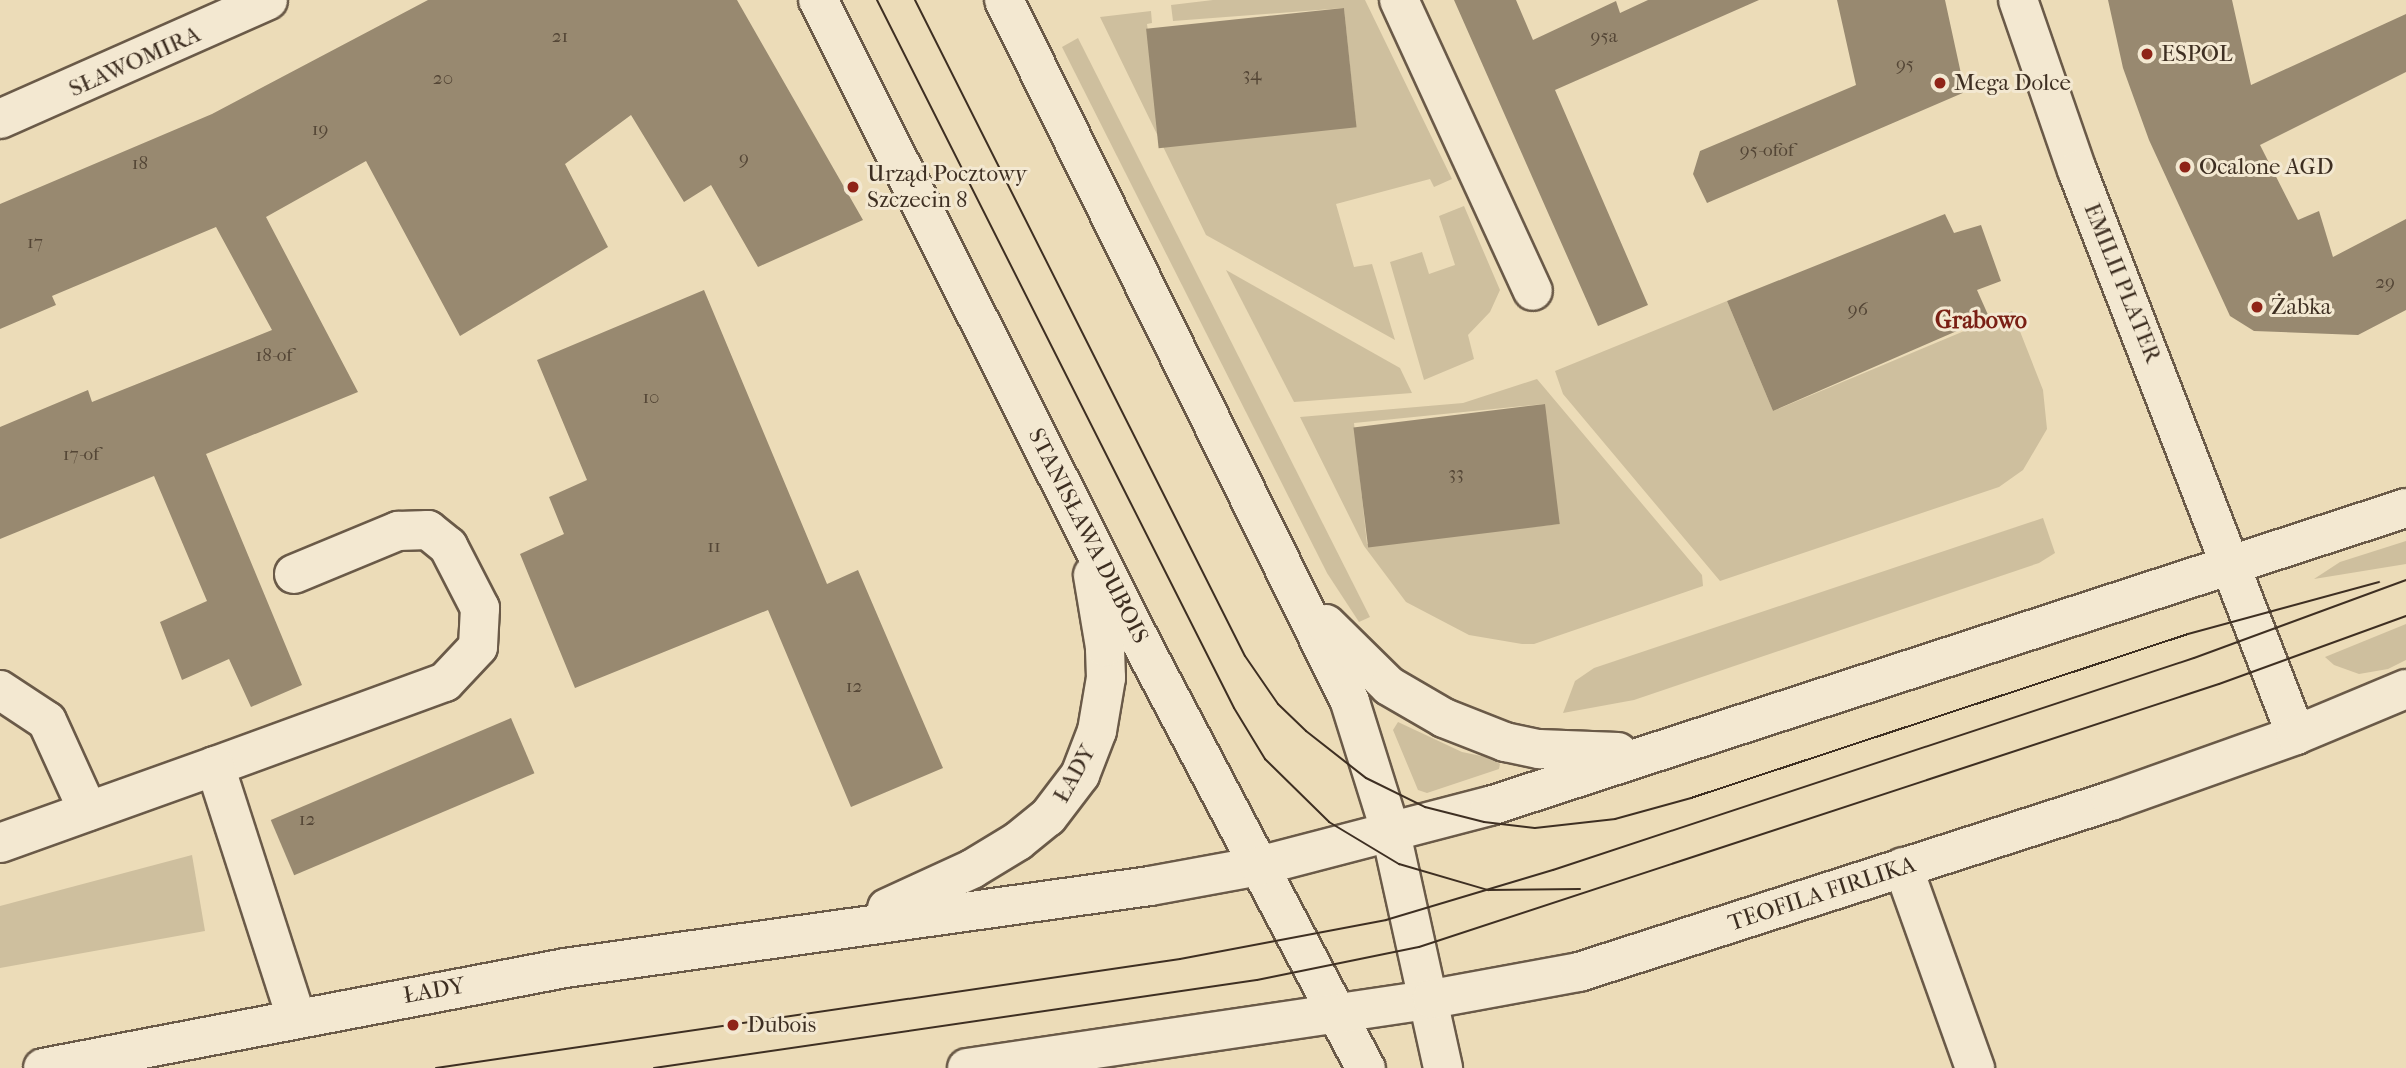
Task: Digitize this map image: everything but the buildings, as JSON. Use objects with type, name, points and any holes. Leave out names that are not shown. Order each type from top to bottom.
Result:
[{"type":"street","name":"SŁAWOMIRA","points":[[0,119],[268,0]]},
{"type":"street","name":"STANISŁAWA DUBOIS","points":[[818,0],[1063,487],[1366,1068]]},
{"type":"street","points":[[1004,0],[1291,576],[1350,702],[1391,833],[1432,999],[1443,1068]]},
{"type":"street","points":[[1399,0],[1534,291]]},
{"type":"street","name":"EMILII PLATER","points":[[2018,0],[2077,170],[2232,565]]},
{"type":"street","name":"ŁADY","points":[[828,928],[925,892],[992,858],[1048,817],[1080,775],[1097,731],[1105,647],[1090,566],[1063,487]]},
{"type":"street","points":[[1259,866],[1391,833],[1668,747],[2406,508]]},
{"type":"street","points":[[0,843],[444,682],[478,647],[480,608],[448,546],[428,530],[398,531],[294,574]]},
{"type":"street","points":[[2232,565],[2296,735]]},
{"type":"street","points":[[1291,576],[1316,613],[1363,664],[1399,693],[1444,718],[1506,742],[1570,753],[1668,747]]},
{"type":"street","name":"TEOFILA FIRLIKA","points":[[1338,1012],[1432,999],[1579,972],[2296,735],[2406,688]]},
{"type":"street","points":[[0,690],[47,721],[88,811]]},
{"type":"street","points":[[215,766],[296,1017]]},
{"type":"street","name":"ŁADY","points":[[43,1068],[296,1017],[565,968],[828,928],[1150,886],[1259,866]]},
{"type":"street","points":[[1903,867],[1975,1068]]},
{"type":"street","points":[[967,1068],[1338,1012]]},
{"type":"shaded area","points":[[1213,0],[1365,0],[1452,179],[1434,187],[1430,179],[1336,204],[1354,267],[1372,264],[1395,340],[1206,235],[1100,17],[1151,11],[1152,23],[1147,24],[1164,141],[1356,126],[1344,8],[1173,21],[1171,5]]},
{"type":"shaded area","points":[[1078,38],[1370,617],[1359,622],[1327,573],[1062,47]]},
{"type":"shaded area","points":[[1464,206],[1500,290],[1490,312],[1468,335],[1474,359],[1424,380],[1390,262],[1422,252],[1429,274],[1455,265],[1439,216]]},
{"type":"shaded area","points":[[1226,270],[1400,368],[1412,393],[1294,402]]},
{"type":"shaded area","points":[[1727,301],[1773,411],[2012,311],[2043,390],[2047,429],[2023,470],[1999,487],[1720,581],[1563,394],[1555,371]]},
{"type":"shaded area","points":[[1537,379],[1702,575],[1703,586],[1534,644],[1469,635],[1406,602],[1364,546],[1300,417],[1463,403]],"holes":[[[1544,404],[1559,524],[1367,544],[1354,423]]]},
{"type":"shaded area","points":[[2043,518],[2055,553],[2039,563],[1634,700],[1563,713],[1575,681],[1594,668]]},
{"type":"shaded area","points":[[2406,541],[2406,564],[2314,579],[2340,562]]},
{"type":"shaded area","points":[[2406,624],[2406,660],[2388,669],[2359,674],[2334,665],[2325,657]]},
{"type":"shaded area","points":[[1398,722],[1462,752],[1491,758],[1500,764],[1499,769],[1427,793],[1418,790],[1393,730]]},
{"type":"shaded area","points":[[192,855],[205,931],[0,968],[0,906]]},
{"type":"tram line","points":[[877,0],[1234,708],[1265,759],[1329,822],[1399,864],[1488,890],[1580,889]]},
{"type":"tram line","points":[[915,0],[1245,656],[1278,704],[1306,731],[1366,778],[1425,807],[1484,822],[1535,828],[1615,819],[1691,798],[2188,634],[2379,582]]},
{"type":"tram line","points":[[436,1068],[1180,959],[1386,920],[1553,870],[2194,658],[2406,580]]},
{"type":"tram line","points":[[654,1068],[1257,980],[1419,947],[2219,684],[2406,616]]},
{"type":"place","name":"ESPOL","points":[[2147,54]]},
{"type":"place","name":"Mega Dolce","points":[[1940,83]]},
{"type":"place","name":"Ocalone AGD","points":[[2185,167]]},
{"type":"place","name":"Urząd Pocztowy Szczecin 8","points":[[853,187]]},
{"type":"place","name":"Żabka","points":[[2257,307]]},
{"type":"place","name":"Dubois","points":[[733,1025]]},
{"type":"district","name":"Grabowo","points":[[1981,321]]}]
